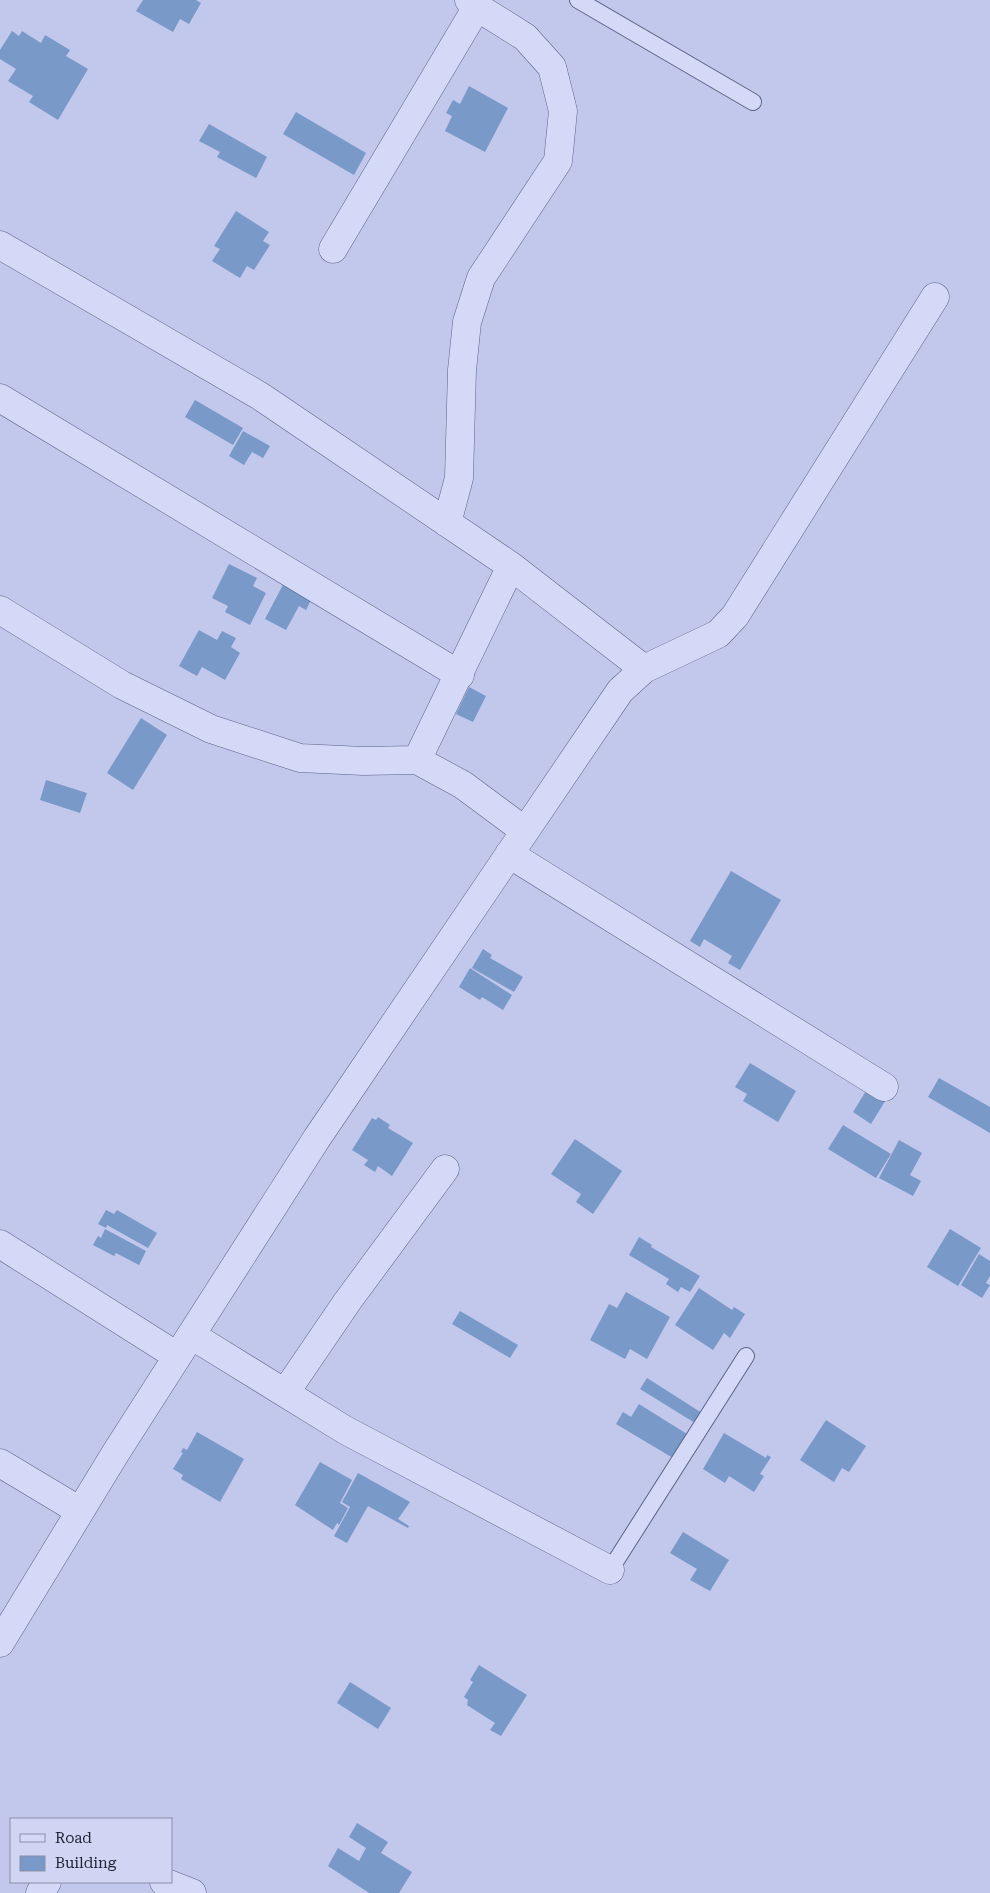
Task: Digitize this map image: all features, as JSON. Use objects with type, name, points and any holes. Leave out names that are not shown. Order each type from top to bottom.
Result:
[{"type":"street","points":[[333,249],[473,4],[525,37],[552,67],[563,111],[558,161],[481,278],[467,322],[462,370],[459,478],[447,523]]},
{"type":"street","points":[[0,245],[260,396],[511,566],[644,668]]},
{"type":"street","points":[[0,1643],[80,1511],[323,1130],[620,691],[644,668],[718,634],[735,616],[935,297]]},
{"type":"street","points":[[0,398],[460,675]]},
{"type":"street","points":[[417,760],[460,675],[511,566]]},
{"type":"street","points":[[0,610],[122,685],[211,729],[300,758],[363,761],[417,760],[463,785],[525,830]]},
{"type":"street","points":[[509,854],[884,1088]]},
{"type":"street","points":[[284,1393],[347,1302],[445,1169]]},
{"type":"street","points":[[0,1244],[184,1346],[284,1393],[345,1430],[610,1570]]},
{"type":"street","points":[[0,1463],[80,1511]]},
{"type":"street","points":[[167,1883],[192,1893]]},
{"type":"lane","points":[[578,0],[753,102]]},
{"type":"lane","points":[[610,1570],[746,1356]]},
{"type":"building","points":[[143,0],[196,0],[201,3],[189,24],[180,19],[173,32],[136,11]]},
{"type":"building","points":[[12,31],[19,36],[22,31],[41,43],[45,35],[70,50],[66,56],[88,69],[58,120],[29,102],[33,96],[8,81],[16,69],[0,59],[0,50]]},
{"type":"building","points":[[469,86],[508,108],[485,152],[445,131],[452,116],[446,113],[453,100],[460,104]]},
{"type":"building","points":[[296,112],[366,153],[354,175],[283,134]]},
{"type":"building","points":[[209,124],[267,157],[256,178],[217,157],[220,152],[199,141]]},
{"type":"building","points":[[236,211],[269,232],[263,241],[270,245],[254,270],[247,266],[240,278],[212,261],[220,249],[214,246]]},
{"type":"building","points":[[195,400],[243,428],[233,445],[185,417]]},
{"type":"building","points":[[243,431],[270,446],[263,458],[252,452],[244,465],[229,456]]},
{"type":"building","points":[[229,564],[257,578],[253,586],[266,593],[250,625],[225,612],[228,606],[212,598]]},
{"type":"building","points":[[286,579],[314,594],[306,610],[299,606],[286,630],[265,619]]},
{"type":"building","points":[[199,630],[217,640],[222,631],[236,638],[231,647],[240,653],[225,680],[202,667],[197,676],[179,666]]},
{"type":"building","points":[[469,687],[486,696],[473,722],[456,714]]},
{"type":"building","points":[[141,718],[167,735],[133,790],[107,773]]},
{"type":"building","points":[[46,780],[87,793],[80,813],[40,800]]},
{"type":"building","points":[[731,871],[781,900],[740,970],[728,963],[732,956],[704,939],[700,947],[690,941]]},
{"type":"building","points":[[483,949],[492,955],[490,958],[523,977],[514,992],[472,968]]},
{"type":"building","points":[[470,968],[512,995],[503,1010],[482,997],[480,1000],[459,987]]},
{"type":"building","points":[[750,1063],[796,1091],[778,1122],[743,1101],[747,1094],[735,1087]]},
{"type":"building","points":[[939,1078],[990,1107],[990,1133],[928,1097]]},
{"type":"building","points":[[869,1086],[887,1098],[871,1124],[853,1112]]},
{"type":"building","points":[[378,1117],[390,1125],[388,1128],[413,1143],[392,1176],[378,1166],[375,1172],[364,1165],[368,1160],[352,1150],[372,1118],[376,1120]]},
{"type":"building","points":[[843,1125],[891,1154],[876,1178],[828,1149]]},
{"type":"building","points":[[575,1139],[622,1171],[593,1214],[576,1202],[581,1194],[551,1174]]},
{"type":"building","points":[[899,1140],[922,1153],[910,1175],[921,1181],[913,1196],[879,1178]]},
{"type":"building","points":[[106,1210],[114,1214],[117,1210],[157,1233],[148,1248],[107,1225],[106,1228],[98,1224]]},
{"type":"building","points":[[105,1229],[146,1251],[139,1265],[116,1253],[114,1256],[93,1245],[98,1236],[101,1238]]},
{"type":"building","points":[[950,1229],[981,1248],[958,1286],[927,1267]]},
{"type":"building","points":[[639,1237],[652,1245],[651,1247],[700,1276],[690,1292],[681,1287],[678,1292],[666,1284],[669,1279],[629,1255]]},
{"type":"building","points":[[979,1254],[990,1261],[990,1276],[986,1283],[990,1285],[982,1298],[961,1285]]},
{"type":"building","points":[[699,1288],[732,1310],[734,1307],[745,1314],[730,1338],[724,1333],[713,1350],[675,1325]]},
{"type":"building","points":[[626,1292],[670,1317],[647,1359],[630,1349],[625,1359],[590,1340],[609,1304],[617,1308]]},
{"type":"building","points":[[460,1311],[518,1345],[510,1358],[452,1324]]},
{"type":"building","points":[[647,1378],[702,1413],[695,1423],[640,1389]]},
{"type":"building","points":[[639,1404],[687,1434],[673,1458],[616,1424],[623,1412],[631,1417]]},
{"type":"building","points":[[826,1420],[866,1446],[849,1472],[842,1468],[834,1482],[800,1460]]},
{"type":"building","points":[[197,1432],[244,1459],[220,1502],[181,1479],[183,1475],[173,1469],[183,1453],[181,1452],[183,1448],[187,1450]]},
{"type":"building","points":[[724,1433],[766,1458],[767,1455],[771,1457],[760,1474],[764,1476],[754,1492],[729,1476],[725,1483],[703,1469]]},
{"type":"building","points":[[320,1462],[352,1480],[340,1503],[348,1508],[339,1525],[337,1523],[333,1530],[295,1505]]},
{"type":"building","points":[[358,1473],[410,1502],[398,1519],[409,1526],[408,1528],[368,1506],[347,1543],[334,1536],[350,1507],[342,1502]]},
{"type":"building","points":[[683,1532],[729,1560],[710,1591],[690,1580],[697,1569],[670,1553]]},
{"type":"building","points":[[479,1665],[527,1695],[501,1736],[490,1730],[495,1723],[467,1705],[468,1700],[464,1697],[473,1682],[470,1680]]},
{"type":"building","points":[[350,1682],[391,1708],[378,1729],[337,1703]]},
{"type":"building","points":[[357,1823],[388,1842],[381,1853],[412,1872],[399,1893],[369,1893],[328,1866],[338,1848],[359,1861],[366,1848],[349,1837]]}]
